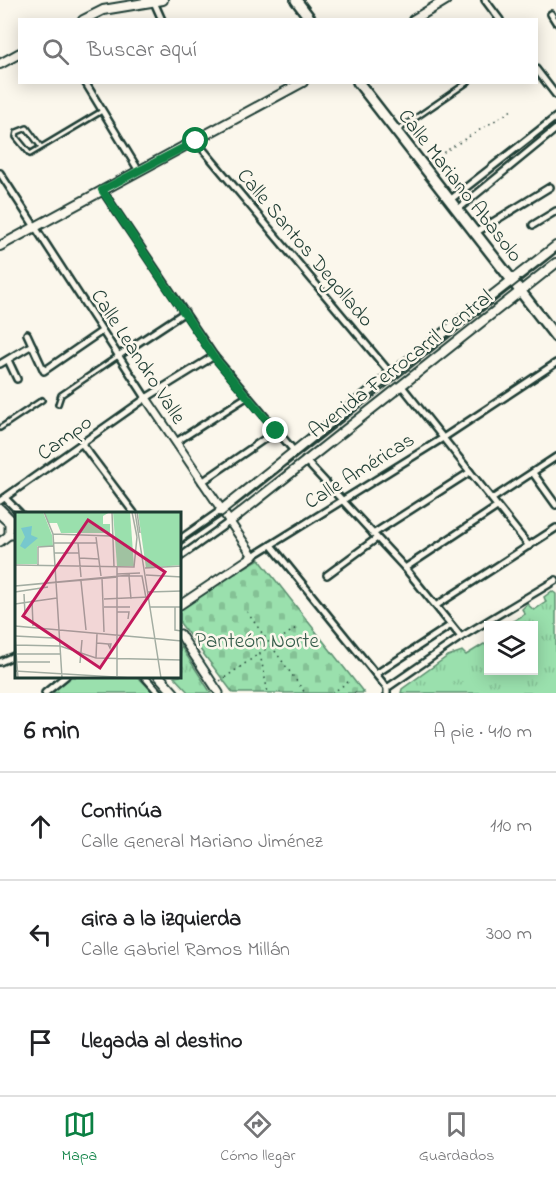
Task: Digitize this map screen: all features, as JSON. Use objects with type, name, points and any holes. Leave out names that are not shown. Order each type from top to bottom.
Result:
[{"type":"main road","points":[[87,18],[103,10],[163,0]]},
{"type":"main road","points":[[296,0],[309,18]]},
{"type":"main road","points":[[416,18],[446,0]]},
{"type":"main road","points":[[0,64],[18,54]]},
{"type":"main road","points":[[0,246],[299,84]]},
{"type":"main road","name":"Calle Mariano Abasolo","points":[[360,84],[556,337]]},
{"type":"main road","name":"Avenida Ferrocarril Central","points":[[220,511],[556,246]]},
{"type":"main road","name":"Avenida Ferrocarril Central","points":[[229,522],[556,263]]},
{"type":"main road","points":[[0,509],[15,524]]},
{"type":"main road","points":[[161,678],[174,693]]},
{"type":"street","points":[[485,0],[498,18]]},
{"type":"street","points":[[153,1],[161,18]]},
{"type":"street","points":[[551,14],[556,22]]},
{"type":"street","points":[[538,70],[556,95]]},
{"type":"street","points":[[86,84],[139,171]]},
{"type":"street","points":[[450,200],[556,117]]},
{"type":"street","points":[[457,210],[556,129]]},
{"type":"street","name":"Calle Santos Degollado","points":[[196,141],[391,374]]},
{"type":"street","name":"Calle Leandro Valle","points":[[0,173],[220,511],[253,556]]},
{"type":"street","points":[[474,234],[550,187]]},
{"type":"street","points":[[102,190],[213,356],[294,451]]},
{"type":"street","points":[[533,225],[556,211]]},
{"type":"street","points":[[118,356],[185,312]]},
{"type":"street","points":[[27,334],[44,371],[102,331]]},
{"type":"street","points":[[0,364],[32,345]]},
{"type":"street","name":"Campo","points":[[3,500],[146,398],[213,356]]},
{"type":"street","points":[[8,360],[16,380]]},
{"type":"street","name":"Calle Américas","points":[[182,604],[340,500],[443,438],[556,363]]},
{"type":"street","points":[[401,385],[529,546]]},
{"type":"street","points":[[176,442],[248,396]]},
{"type":"street","points":[[202,482],[276,431]]},
{"type":"street","points":[[82,444],[133,512]]},
{"type":"street","points":[[492,499],[556,457]]},
{"type":"street","points":[[305,460],[405,568],[461,637]]},
{"type":"street","points":[[327,575],[375,536],[470,472]]},
{"type":"street","points":[[533,473],[556,505]]},
{"type":"street","points":[[3,500],[19,512]]},
{"type":"street","points":[[405,568],[497,507]]},
{"type":"street","name":"Avenida Ferrocarril Central","points":[[182,537],[220,511]]},
{"type":"street","points":[[0,515],[9,524],[13,535],[0,542]]},
{"type":"street","name":"Avenida Ferrocarril Central","points":[[182,556],[229,522]]},
{"type":"street","points":[[437,605],[556,528]]},
{"type":"street","points":[[271,545],[387,690],[461,637],[556,580]]},
{"type":"street","points":[[376,674],[451,625]]},
{"type":"street","points":[[182,637],[219,693]]},
{"type":"street","points":[[0,662],[15,656]]},
{"type":"street","points":[[45,693],[64,678]]},
{"type":"street","points":[[146,678],[159,693]]},
{"type":"lane","points":[[396,132],[465,84]]},
{"type":"lane","points":[[41,147],[27,128],[17,132],[16,137],[30,154],[102,111]]},
{"type":"lane","points":[[58,404],[61,395],[118,356]]},
{"type":"lane","points":[[0,428],[42,400]]},
{"type":"path","points":[[423,166],[512,110]]},
{"type":"path","points":[[247,612],[305,693]]},
{"type":"path","points":[[214,686],[296,628]]},
{"type":"path","points":[[260,654],[268,693]]},
{"type":"path","points":[[332,693],[351,680]]},
{"type":"green space","name":"Panteón Norte","points":[[259,559],[364,693],[233,693],[182,626],[182,608],[188,601]]},
{"type":"green space","points":[[552,591],[556,594],[556,693],[401,693],[402,689],[448,656],[462,651],[466,655],[484,644],[484,675],[538,675],[538,621],[513,621],[525,614],[522,609],[527,604],[534,610],[546,602],[544,597]]},
{"type":"green space","points":[[182,648],[211,693],[189,693],[175,678],[182,678]]},
{"type":"green space","points":[[69,678],[139,678],[154,693],[50,693]]},
{"type":"railway","points":[[182,544],[224,515],[556,253]]},
{"type":"route","points":[[196,141],[102,190],[213,356],[276,431]]}]
